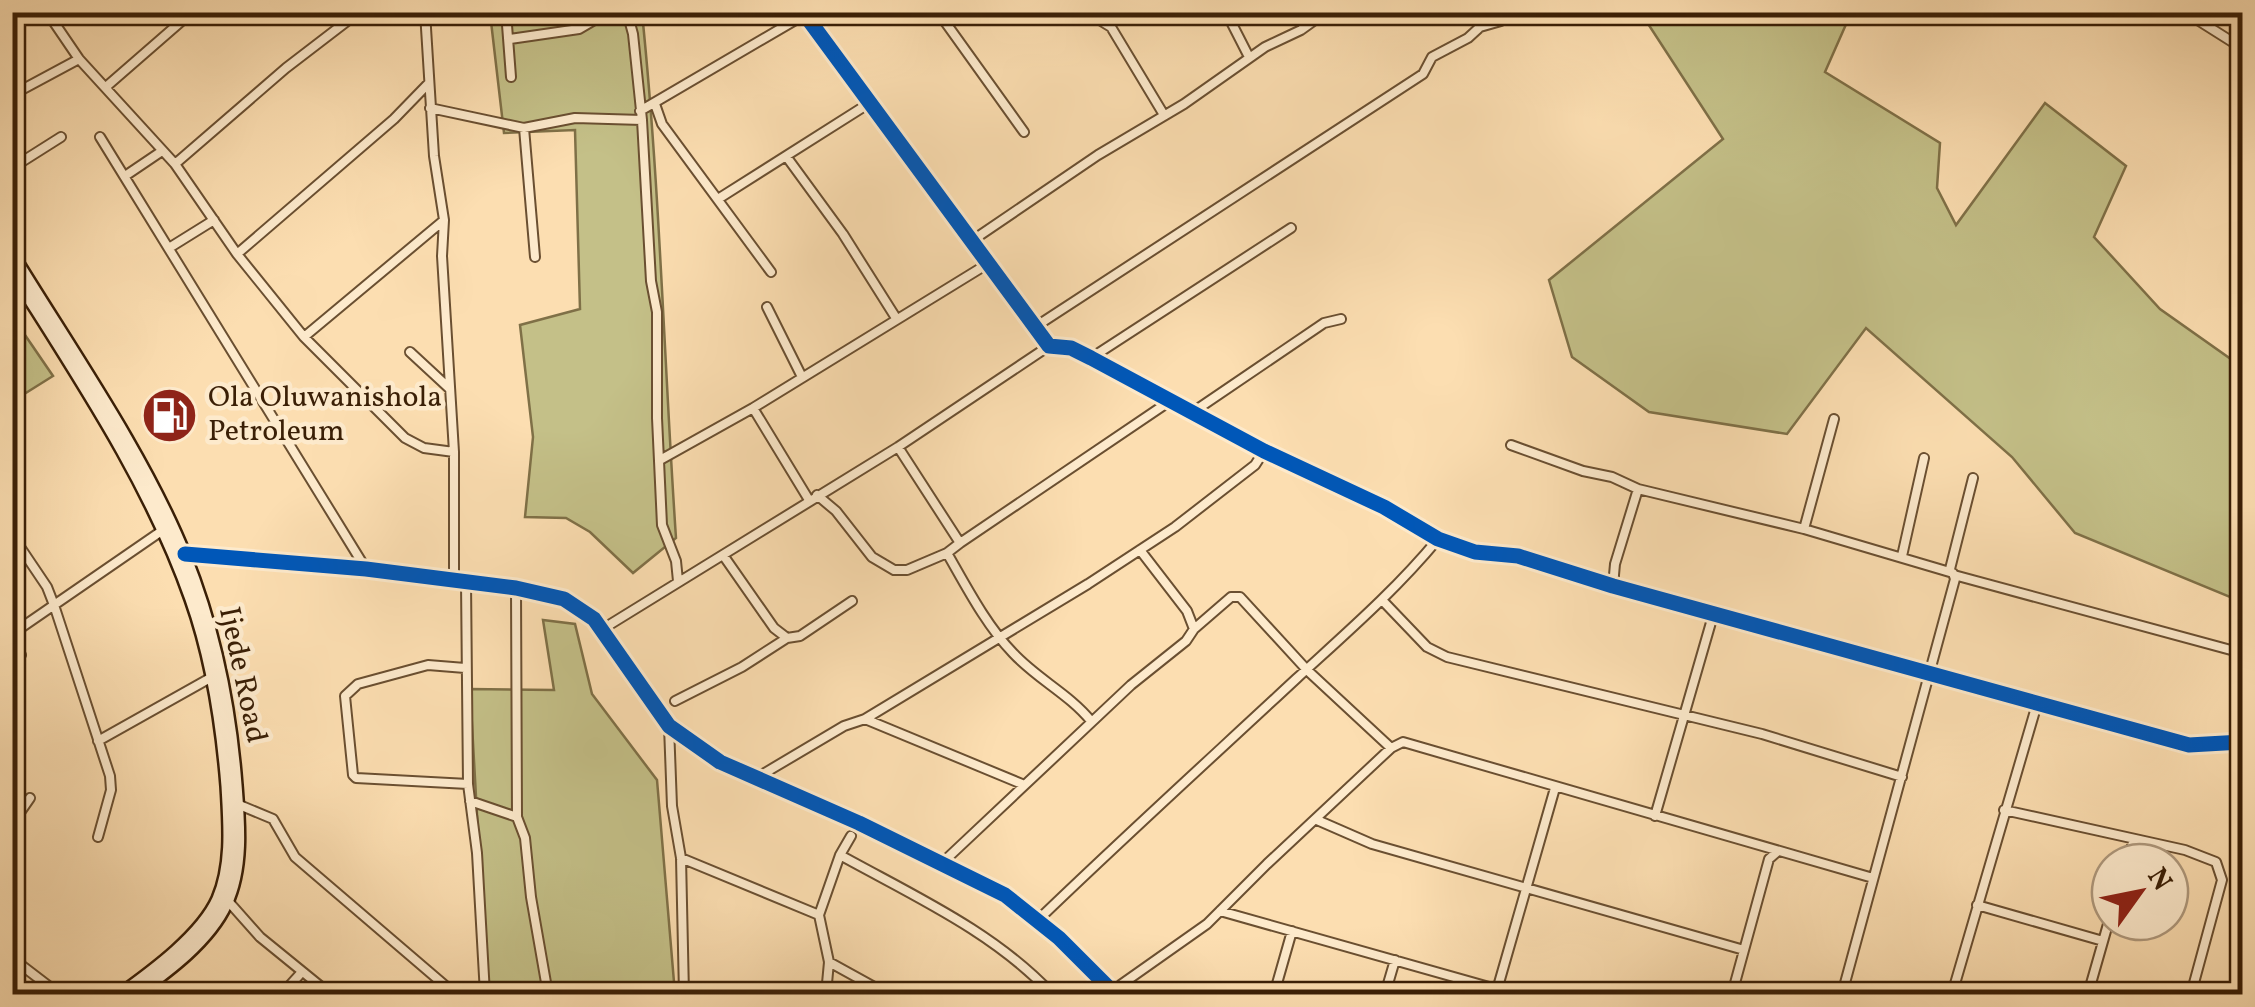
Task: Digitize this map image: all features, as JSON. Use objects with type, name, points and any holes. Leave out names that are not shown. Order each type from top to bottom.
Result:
[{"type":"main road","name":"Ijede Road","points":[[12,254],[151,484],[184,554],[202,602],[234,751],[238,861],[228,901],[204,935],[136,994]]},
{"type":"main road","name":"Ijede Road","points":[[12,271],[18,292],[142,486],[164,530],[193,603],[212,677],[224,750],[229,860],[219,898],[197,929],[121,994]]},
{"type":"street","points":[[48,12],[79,58],[175,164],[237,254],[304,337],[405,438],[424,448],[454,452]]},
{"type":"street","points":[[106,86],[192,12]]},
{"type":"street","points":[[175,164],[286,68],[359,12]]},
{"type":"street","points":[[426,12],[430,108],[444,220],[442,256],[454,452],[454,580]]},
{"type":"street","points":[[506,12],[511,78]]},
{"type":"street","points":[[510,39],[579,29],[608,12]]},
{"type":"street","points":[[627,12],[633,34],[657,312],[662,525],[676,560],[678,582]]},
{"type":"street","points":[[938,12],[1024,132]]},
{"type":"street","points":[[1072,12],[1098,16],[1111,26],[1164,116]]},
{"type":"street","points":[[1226,12],[1249,57]]},
{"type":"street","points":[[973,240],[1249,57],[1326,12]]},
{"type":"street","points":[[2185,12],[2242,48]]},
{"type":"street","points":[[430,108],[524,128],[575,118],[641,116],[803,14],[1049,346]]},
{"type":"street","points":[[1035,327],[1424,74],[1432,57],[1485,24],[1501,21]]},
{"type":"street","points":[[12,95],[79,58]]},
{"type":"street","points":[[237,254],[394,119],[428,84]]},
{"type":"street","points":[[655,104],[662,124],[771,272]]},
{"type":"street","points":[[718,199],[868,104]]},
{"type":"street","points":[[524,128],[535,257]]},
{"type":"street","points":[[12,168],[61,137]]},
{"type":"street","points":[[100,137],[366,569]]},
{"type":"street","points":[[124,176],[162,151]]},
{"type":"street","points":[[786,156],[843,234],[896,318]]},
{"type":"street","points":[[169,248],[214,220]]},
{"type":"street","points":[[304,337],[444,220]]},
{"type":"street","points":[[1092,358],[1291,228]]},
{"type":"street","points":[[660,460],[990,264]]},
{"type":"street","points":[[767,307],[802,377]]},
{"type":"street","points":[[1193,412],[1324,324],[1341,319]]},
{"type":"street","points":[[601,630],[898,447],[1049,346],[1071,348],[1092,358],[1264,450],[1384,507],[1438,540],[1475,552],[1518,556],[1612,586],[2189,745],[2242,742]]},
{"type":"street","points":[[410,352],[450,389]]},
{"type":"street","points":[[753,408],[813,498],[836,511],[872,557],[894,570],[907,570],[947,553],[1170,401]]},
{"type":"street","points":[[1804,529],[1834,419]]},
{"type":"street","points":[[1511,445],[1638,489],[1804,529],[2242,653]]},
{"type":"street","points":[[898,447],[960,542]]},
{"type":"street","points":[[758,778],[844,726],[865,720],[1140,550],[1255,465],[1264,450]]},
{"type":"street","points":[[1902,556],[1924,458]]},
{"type":"street","points":[[1842,994],[1929,674],[1972,478]]},
{"type":"street","points":[[1612,586],[1638,489]]},
{"type":"street","points":[[21,655],[12,636],[164,530]]},
{"type":"street","points":[[14,538],[47,587],[110,776],[111,790],[98,837]]},
{"type":"street","points":[[1038,920],[1382,600],[1438,540]]},
{"type":"street","points":[[1140,550],[1187,611],[1194,629]]},
{"type":"street","points":[[947,553],[1010,650],[1091,721]]},
{"type":"street","points":[[184,554],[366,569],[564,598],[594,620],[669,726],[720,762],[1005,894],[1114,993],[1185,942],[1391,748],[1408,742],[1874,878]]},
{"type":"street","points":[[723,556],[774,628],[787,638]]},
{"type":"street","points":[[466,582],[468,784],[478,853],[485,994]]},
{"type":"street","points":[[516,588],[517,817],[525,838],[548,994]]},
{"type":"street","points":[[941,864],[1022,784],[1232,598],[1240,597],[1307,670],[1391,748]]},
{"type":"street","points":[[1382,600],[1427,648],[1447,656],[1762,734],[1902,777]]},
{"type":"street","points":[[675,701],[742,667],[787,638],[800,636],[852,601]]},
{"type":"street","points":[[1655,816],[1714,612]]},
{"type":"street","points":[[465,668],[428,665],[358,684],[346,696],[356,778],[468,784]]},
{"type":"street","points":[[98,741],[212,677]]},
{"type":"street","points":[[1952,994],[2037,704]]},
{"type":"street","points":[[865,720],[1022,784]]},
{"type":"street","points":[[669,726],[672,806],[681,858],[684,993],[709,994]]},
{"type":"street","points":[[1497,990],[1555,788]]},
{"type":"street","points":[[12,824],[30,798]]},
{"type":"street","points":[[470,801],[517,817]]},
{"type":"street","points":[[237,804],[273,818],[295,857],[455,994]]},
{"type":"street","points":[[2004,810],[2185,850],[2216,862],[2222,872],[2191,994]]},
{"type":"street","points":[[1317,820],[1372,844],[1744,950]]},
{"type":"street","points":[[826,994],[829,962],[819,915],[851,836]]},
{"type":"street","points":[[1732,994],[1769,859],[1777,852]]},
{"type":"street","points":[[840,856],[986,937],[1052,994]]},
{"type":"street","points":[[681,858],[819,915]]},
{"type":"street","points":[[228,901],[260,937],[330,994]]},
{"type":"street","points":[[1977,905],[2090,937]]},
{"type":"street","points":[[1220,911],[1514,994]]},
{"type":"street","points":[[1274,994],[1292,930]]},
{"type":"street","points":[[2088,994],[2103,942]]},
{"type":"street","points":[[12,958],[59,994]]},
{"type":"street","points":[[1385,994],[1395,960]]},
{"type":"street","points":[[829,962],[887,994]]},
{"type":"street","points":[[282,994],[301,973]]},
{"type":"shaded area","points":[[490,13],[642,13],[658,209],[676,538],[633,573],[590,532],[566,518],[525,517],[533,437],[520,325],[580,309],[575,130],[504,133]]},
{"type":"shaded area","points":[[1641,13],[1851,13],[1825,72],[1940,143],[1937,188],[1956,225],[2045,103],[2126,166],[2094,237],[2160,309],[2242,367],[2242,602],[2075,533],[2012,457],[1866,328],[1787,434],[1649,412],[1572,357],[1549,280],[1723,139]]},
{"type":"shaded area","points":[[12,316],[53,376],[13,401],[12,401]]},
{"type":"shaded area","points":[[543,620],[575,624],[592,694],[657,780],[675,994],[487,994],[470,689],[554,690]]},
{"type":"cycle path","points":[[803,12],[1049,346],[1071,348],[1264,451],[1384,507],[1438,539],[1475,552],[1518,556],[1613,586],[2189,745],[2242,742]]},
{"type":"cycle path","points":[[185,554],[366,569],[516,588],[564,599],[594,619],[669,726],[720,762],[859,823],[1005,895],[1059,938],[1115,994]]},
{"type":"place","name":"Ola Oluwanishola Petroleum","points":[[169,415]]}]
